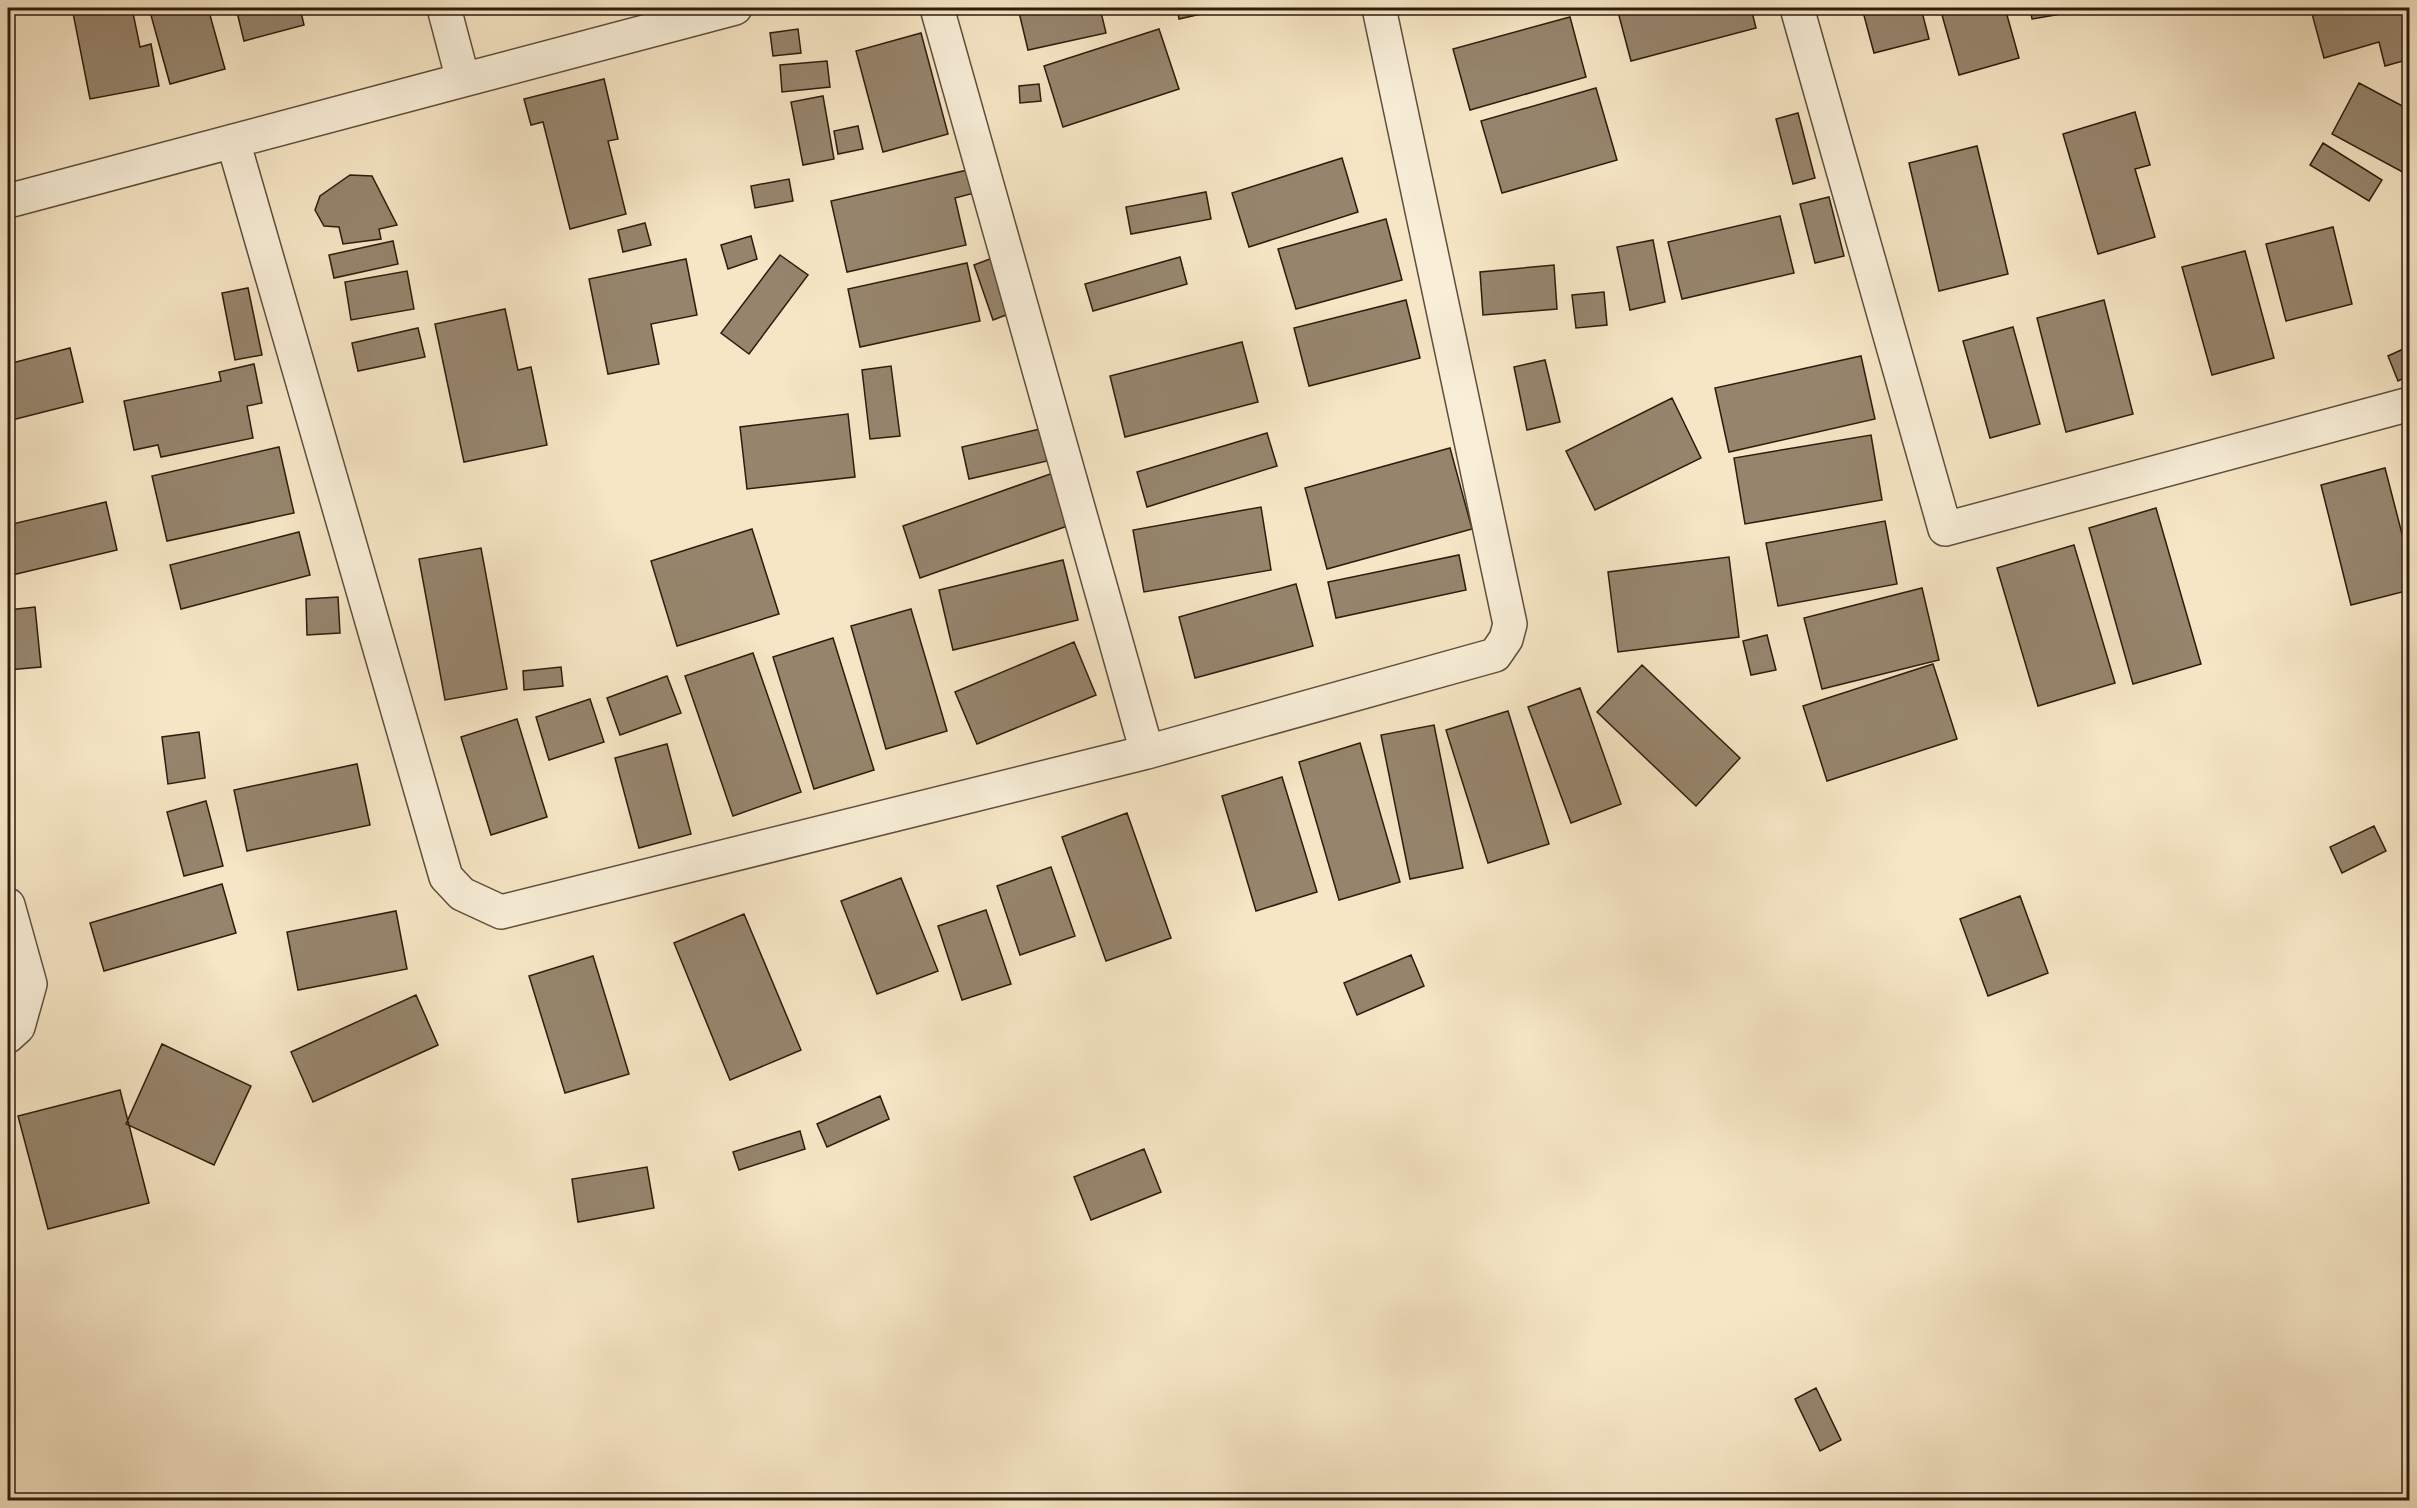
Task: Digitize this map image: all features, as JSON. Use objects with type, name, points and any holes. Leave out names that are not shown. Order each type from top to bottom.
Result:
[{"type":"street","points":[[444,8],[464,80]]},
{"type":"street","points":[[8,201],[735,8]]},
{"type":"street","points":[[937,8],[1147,752]]},
{"type":"street","points":[[233,141],[446,878],[462,894],[501,912],[1147,752],[1495,655],[1506,639],[1510,624],[1379,8]]},
{"type":"street","points":[[1797,8],[1945,529],[2409,404]]},
{"type":"street","points":[[8,905],[30,984],[18,1027],[8,1036]]},
{"type":"building","points":[[72,8],[132,8],[140,47],[151,44],[159,86],[90,99]]},
{"type":"building","points":[[149,8],[208,8],[225,69],[170,84]]},
{"type":"building","points":[[236,8],[300,8],[304,25],[244,41]]},
{"type":"building","points":[[1018,8],[1100,8],[1106,33],[1028,50]]},
{"type":"building","points":[[1177,8],[1227,8],[1179,19]]},
{"type":"building","points":[[1617,8],[1751,8],[1756,28],[1631,61]]},
{"type":"building","points":[[1862,8],[1921,8],[1929,39],[1874,53]]},
{"type":"building","points":[[1940,8],[2005,8],[2019,58],[1959,75]]},
{"type":"building","points":[[2030,8],[2090,8],[2090,9],[2032,19]]},
{"type":"building","points":[[2319,8],[2402,8],[2410,35],[2410,59],[2385,66],[2379,42],[2324,58],[2311,10]]},
{"type":"building","points":[[1570,17],[1586,77],[1470,110],[1453,49]]},
{"type":"building","points":[[798,29],[801,53],[773,56],[770,33]]},
{"type":"building","points":[[1159,29],[1179,89],[1063,127],[1044,66]]},
{"type":"building","points":[[921,33],[948,134],[883,152],[856,51]]},
{"type":"building","points":[[827,61],[830,87],[782,92],[780,65]]},
{"type":"building","points":[[604,79],[618,139],[608,141],[626,214],[570,229],[543,122],[531,125],[524,99]]},
{"type":"building","points":[[2359,83],[2410,110],[2410,176],[2332,134]]},
{"type":"building","points":[[1039,84],[1041,101],[1020,103],[1019,86]]},
{"type":"building","points":[[1596,88],[1617,160],[1502,193],[1481,121]]},
{"type":"building","points":[[823,96],[834,159],[803,165],[791,102]]},
{"type":"building","points":[[2135,112],[2150,165],[2135,169],[2155,237],[2098,254],[2063,134]]},
{"type":"building","points":[[1798,113],[1815,178],[1793,184],[1776,119]]},
{"type":"building","points":[[858,126],[863,149],[838,154],[834,131]]},
{"type":"building","points":[[2323,143],[2382,180],[2369,201],[2310,165]]},
{"type":"building","points":[[1977,146],[2008,274],[1939,291],[1909,163]]},
{"type":"building","points":[[1342,158],[1358,212],[1249,247],[1232,193]]},
{"type":"building","points":[[972,169],[978,192],[955,198],[966,245],[847,272],[831,201]]},
{"type":"building","points":[[350,175],[372,176],[397,225],[379,229],[381,239],[343,244],[339,227],[324,226],[315,210],[320,196]]},
{"type":"building","points":[[789,179],[793,201],[755,208],[751,186]]},
{"type":"building","points":[[1206,192],[1211,219],[1131,234],[1126,207]]},
{"type":"building","points":[[1829,197],[1844,256],[1815,263],[1800,204]]},
{"type":"building","points":[[1780,216],[1794,273],[1682,299],[1668,242]]},
{"type":"building","points":[[1386,219],[1402,280],[1296,309],[1278,249]]},
{"type":"building","points":[[645,223],[651,245],[623,252],[618,230]]},
{"type":"building","points":[[2333,227],[2352,304],[2286,321],[2266,244]]},
{"type":"building","points":[[751,236],[757,259],[728,269],[721,245]]},
{"type":"building","points":[[1653,240],[1665,302],[1630,310],[1617,247]]},
{"type":"building","points":[[393,241],[398,264],[334,278],[329,255]]},
{"type":"building","points":[[2245,251],[2274,358],[2212,375],[2182,267]]},
{"type":"building","points":[[780,255],[808,275],[749,354],[721,333]]},
{"type":"building","points":[[995,257],[1014,312],[993,320],[974,265]]},
{"type":"building","points":[[1180,257],[1187,284],[1093,311],[1085,284]]},
{"type":"building","points":[[686,259],[697,315],[651,324],[659,364],[608,374],[589,279]]},
{"type":"building","points":[[967,263],[980,321],[860,347],[848,289]]},
{"type":"building","points":[[1554,265],[1557,309],[1483,315],[1480,272]]},
{"type":"building","points":[[407,271],[414,309],[351,320],[345,282]]},
{"type":"building","points":[[248,288],[262,355],[235,360],[222,293]]},
{"type":"building","points":[[1604,292],[1607,325],[1576,328],[1572,295]]},
{"type":"building","points":[[1406,300],[1420,358],[1309,386],[1294,328]]},
{"type":"building","points":[[2104,300],[2133,414],[2066,432],[2037,318]]},
{"type":"building","points":[[505,309],[518,370],[531,367],[547,445],[464,462],[435,324]]},
{"type":"building","points":[[2013,327],[2040,424],[1990,438],[1963,341]]},
{"type":"building","points":[[418,328],[425,357],[358,371],[352,343]]},
{"type":"building","points":[[1242,342],[1258,402],[1125,437],[1110,376]]},
{"type":"building","points":[[2410,346],[2410,375],[2398,381],[2388,356]]},
{"type":"building","points":[[70,348],[83,402],[8,421],[8,364]]},
{"type":"building","points":[[1861,356],[1875,419],[1729,452],[1715,388]]},
{"type":"building","points":[[1545,360],[1560,422],[1527,430],[1514,367]]},
{"type":"building","points":[[254,364],[262,403],[247,406],[253,438],[161,457],[158,445],[134,450],[124,401],[221,381],[219,372]]},
{"type":"building","points":[[891,366],[900,436],[870,439],[862,370]]},
{"type":"building","points":[[1672,398],[1701,458],[1595,510],[1566,451]]},
{"type":"building","points":[[848,414],[855,477],[747,489],[740,427]]},
{"type":"building","points":[[1040,429],[1047,461],[969,479],[962,447]]},
{"type":"building","points":[[1267,433],[1277,466],[1147,507],[1137,472]]},
{"type":"building","points":[[1871,435],[1882,500],[1745,524],[1734,458]]},
{"type":"building","points":[[279,447],[294,513],[167,541],[152,476]]},
{"type":"building","points":[[1450,448],[1472,529],[1327,569],[1305,488]]},
{"type":"building","points":[[2385,468],[2410,565],[2410,590],[2351,605],[2321,485]]},
{"type":"building","points":[[1056,472],[1073,524],[920,578],[903,526]]},
{"type":"building","points":[[106,502],[117,550],[8,576],[8,525]]},
{"type":"building","points":[[1261,507],[1271,570],[1144,592],[1133,530]]},
{"type":"building","points":[[2156,508],[2201,664],[2133,684],[2089,528]]},
{"type":"building","points":[[1885,521],[1897,584],[1778,606],[1766,543]]},
{"type":"building","points":[[752,529],[779,614],[677,646],[651,561]]},
{"type":"building","points":[[299,532],[310,575],[181,609],[170,565]]},
{"type":"building","points":[[2074,545],[2115,683],[2038,706],[1997,568]]},
{"type":"building","points":[[481,548],[507,689],[445,700],[419,559]]},
{"type":"building","points":[[1459,555],[1466,590],[1336,618],[1328,582]]},
{"type":"building","points":[[1729,557],[1739,637],[1618,652],[1608,572]]},
{"type":"building","points":[[1063,560],[1078,620],[953,650],[939,590]]},
{"type":"building","points":[[1296,584],[1313,646],[1195,678],[1179,617]]},
{"type":"building","points":[[1922,588],[1939,660],[1822,689],[1804,618]]},
{"type":"building","points":[[338,597],[340,633],[307,635],[306,599]]},
{"type":"building","points":[[35,607],[41,667],[8,670],[8,610]]},
{"type":"building","points":[[911,609],[947,731],[886,749],[851,626]]},
{"type":"building","points":[[1767,635],[1776,670],[1751,675],[1743,641]]},
{"type":"building","points":[[833,638],[874,770],[814,789],[773,657]]},
{"type":"building","points":[[1074,642],[1096,695],[977,744],[955,692]]},
{"type":"building","points":[[753,653],[801,792],[733,816],[685,676]]},
{"type":"building","points":[[1933,664],[1957,739],[1827,781],[1803,706]]},
{"type":"building","points":[[1642,665],[1740,758],[1696,806],[1597,712]]},
{"type":"building","points":[[561,667],[563,686],[524,690],[523,671]]},
{"type":"building","points":[[667,676],[681,713],[620,735],[607,698]]},
{"type":"building","points":[[1580,688],[1621,804],[1571,823],[1528,707]]},
{"type":"building","points":[[590,699],[604,742],[549,760],[536,717]]},
{"type":"building","points":[[1508,711],[1549,844],[1488,863],[1446,730]]},
{"type":"building","points":[[517,719],[547,817],[491,835],[461,737]]},
{"type":"building","points":[[1434,725],[1463,868],[1410,879],[1381,735]]},
{"type":"building","points":[[199,732],[205,778],[168,784],[162,737]]},
{"type":"building","points":[[1360,743],[1400,882],[1339,900],[1299,762]]},
{"type":"building","points":[[667,744],[691,834],[639,848],[615,758]]},
{"type":"building","points":[[357,764],[370,825],[247,851],[234,790]]},
{"type":"building","points":[[1282,777],[1317,892],[1256,911],[1222,796]]},
{"type":"building","points":[[206,801],[223,866],[184,876],[167,812]]},
{"type":"building","points":[[1127,813],[1171,938],[1106,961],[1062,837]]},
{"type":"building","points":[[2374,826],[2386,851],[2342,873],[2330,847]]},
{"type":"building","points":[[1051,867],[1075,936],[1020,955],[997,886]]},
{"type":"building","points":[[901,878],[938,971],[877,994],[841,901]]},
{"type":"building","points":[[222,884],[236,933],[104,971],[90,923]]},
{"type":"building","points":[[2020,896],[2048,973],[1988,996],[1960,919]]},
{"type":"building","points":[[986,910],[1011,984],[962,1000],[938,926]]},
{"type":"building","points":[[396,911],[407,969],[298,990],[287,932]]},
{"type":"building","points":[[744,914],[801,1050],[730,1080],[674,943]]},
{"type":"building","points":[[1411,955],[1424,986],[1357,1015],[1344,983]]},
{"type":"building","points":[[593,956],[629,1074],[565,1093],[529,976]]},
{"type":"building","points":[[416,995],[438,1045],[313,1102],[291,1052]]},
{"type":"building","points":[[162,1044],[251,1086],[214,1165],[126,1124]]},
{"type":"building","points":[[120,1090],[149,1203],[48,1229],[18,1116]]},
{"type":"building","points":[[880,1096],[889,1119],[827,1147],[817,1124]]},
{"type":"building","points":[[800,1131],[805,1149],[739,1170],[733,1152]]},
{"type":"building","points":[[1144,1149],[1161,1192],[1091,1220],[1074,1177]]},
{"type":"building","points":[[647,1167],[654,1208],[578,1222],[572,1179]]},
{"type":"building","points":[[1816,1388],[1841,1440],[1820,1451],[1795,1399]]}]
